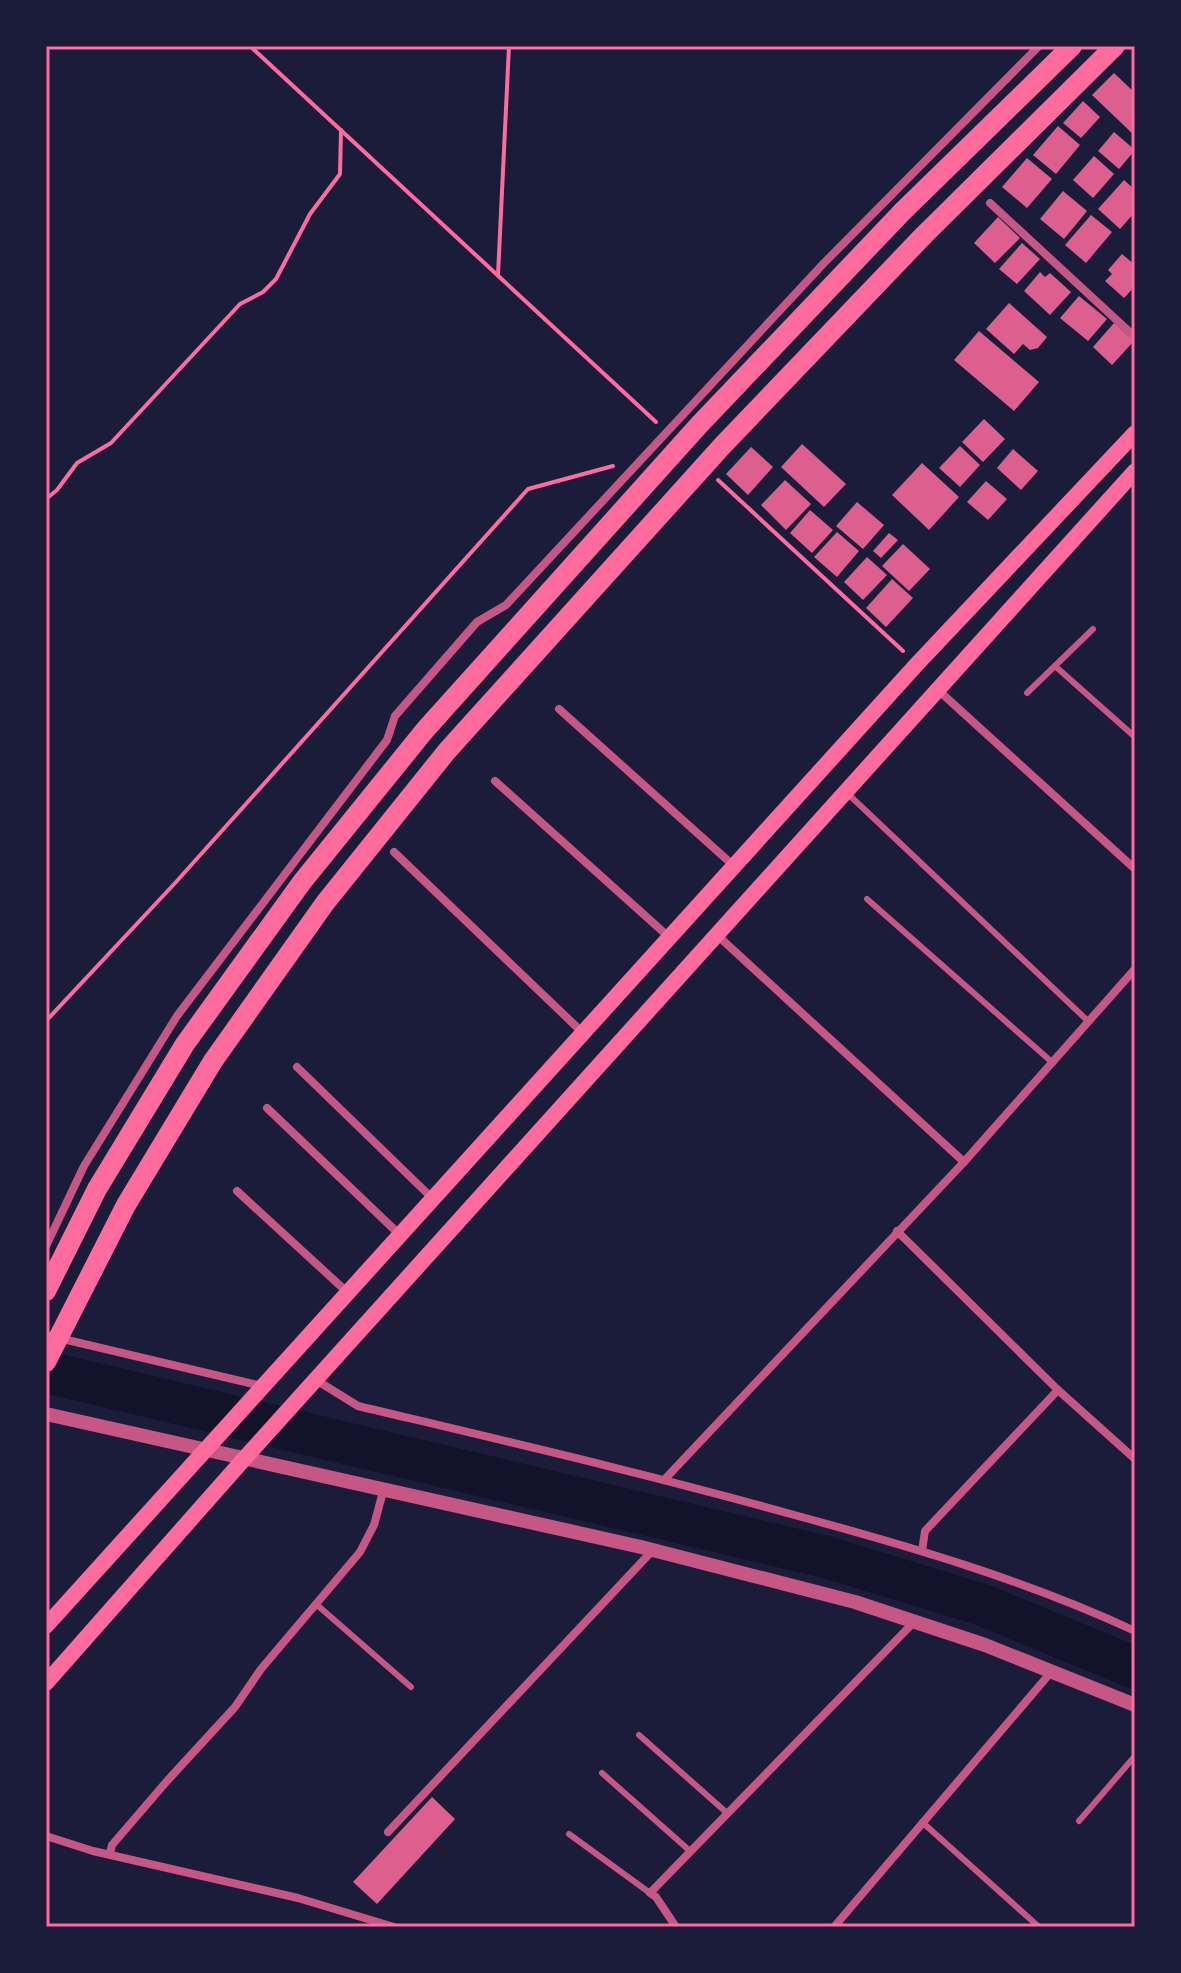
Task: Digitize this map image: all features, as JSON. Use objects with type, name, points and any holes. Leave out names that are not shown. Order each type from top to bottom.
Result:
[{"type":"highway","points":[[46,1291],[97,1189],[185,1044],[302,882],[416,742],[699,425],[903,211],[1072,46]]},
{"type":"highway","points":[[46,1362],[126,1205],[213,1061],[325,903],[447,751],[723,445],[924,235],[1115,46]]},
{"type":"main road","points":[[46,1626],[917,664],[1135,433]]},
{"type":"main road","points":[[46,1683],[1135,471]]},
{"type":"street","points":[[46,1246],[84,1166],[177,1016],[387,740],[395,716],[477,622],[506,605],[866,220],[1039,46]]},
{"type":"street","points":[[990,203],[1135,337]]},
{"type":"street","points":[[937,689],[1135,869]]},
{"type":"street","points":[[559,709],[734,866]]},
{"type":"street","points":[[495,781],[670,939]]},
{"type":"street","points":[[394,852],[584,1034]]},
{"type":"street","points":[[717,935],[964,1162]]},
{"type":"street","points":[[665,1479],[964,1162],[1135,969]]},
{"type":"street","points":[[297,1067],[434,1199]]},
{"type":"street","points":[[267,1108],[400,1235]]},
{"type":"street","points":[[237,1191],[347,1292]]},
{"type":"street","points":[[897,1231],[1058,1390],[1135,1459]]},
{"type":"street","points":[[46,1335],[262,1386]]},
{"type":"street","points":[[316,1380],[358,1406],[665,1479],[922,1551],[1091,1611],[1135,1631]]},
{"type":"street","points":[[922,1551],[925,1531],[1058,1390]]},
{"type":"street","points":[[46,1414],[250,1453],[855,1602],[1052,1671],[1135,1705]]},
{"type":"street","points":[[110,1853],[112,1845],[235,1707],[261,1669],[360,1552],[374,1525],[384,1488]]},
{"type":"street","points":[[388,1832],[653,1550]]},
{"type":"street","points":[[676,1927],[650,1893],[914,1622]]},
{"type":"street","points":[[834,1927],[1052,1671]]},
{"type":"street","points":[[46,1836],[93,1851],[298,1898],[394,1927]]},
{"type":"lane","points":[[1027,693],[1093,629]]},
{"type":"lane","points":[[1055,666],[1135,737]]},
{"type":"lane","points":[[846,792],[1089,1022]]},
{"type":"lane","points":[[867,899],[1054,1063]]},
{"type":"lane","points":[[316,1604],[411,1687]]},
{"type":"lane","points":[[639,1735],[727,1813]]},
{"type":"lane","points":[[1079,1821],[1135,1756]]},
{"type":"lane","points":[[602,1773],[690,1851]]},
{"type":"lane","points":[[922,1822],[1039,1927]]},
{"type":"lane","points":[[569,1834],[650,1893]]},
{"type":"path","points":[[250,46],[666,431]]},
{"type":"path","points":[[498,275],[509,46]]},
{"type":"path","points":[[46,499],[57,490],[77,463],[111,443],[240,304],[263,292],[276,279],[310,214],[340,174],[341,130]]},
{"type":"path","points":[[46,1021],[176,882],[528,489],[641,458]]},
{"type":"path","points":[[712,474],[917,664]]},
{"type":"building","points":[[1114,73],[1135,93],[1135,136],[1092,95]]},
{"type":"building","points":[[1083,101],[1100,117],[1081,138],[1063,123]]},
{"type":"building","points":[[1058,126],[1080,145],[1056,174],[1033,155]]},
{"type":"building","points":[[1114,132],[1135,150],[1119,169],[1098,151]]},
{"type":"building","points":[[1094,156],[1114,174],[1093,198],[1073,180]]},
{"type":"building","points":[[1027,158],[1052,179],[1027,208],[1002,187]]},
{"type":"building","points":[[1124,180],[1135,190],[1135,212],[1120,229],[1098,209]]},
{"type":"building","points":[[1063,191],[1087,211],[1064,239],[1040,219]]},
{"type":"building","points":[[1091,215],[1112,232],[1086,263],[1065,245]]},
{"type":"building","points":[[998,217],[1020,238],[995,263],[974,243]]},
{"type":"building","points":[[1022,243],[1040,259],[1017,284],[999,269]]},
{"type":"building","points":[[1122,254],[1135,265],[1135,286],[1124,298],[1105,281],[1112,274],[1108,270]]},
{"type":"building","points":[[1040,272],[1045,277],[1050,273],[1071,292],[1050,315],[1024,291]]},
{"type":"building","points":[[1079,296],[1107,319],[1088,341],[1060,318]]},
{"type":"building","points":[[1009,303],[1047,337],[1038,348],[1030,350],[1023,344],[1014,354],[986,329]]},
{"type":"building","points":[[1114,323],[1134,341],[1112,365],[1093,347]]},
{"type":"building","points":[[979,331],[1039,382],[1014,411],[954,360]]},
{"type":"building","points":[[984,419],[1005,439],[983,462],[962,442]]},
{"type":"building","points":[[802,444],[846,484],[824,507],[781,467]]},
{"type":"building","points":[[960,446],[980,465],[960,487],[939,468]]},
{"type":"building","points":[[751,447],[773,467],[748,495],[726,474]]},
{"type":"building","points":[[1013,449],[1038,471],[1021,490],[997,468]]},
{"type":"building","points":[[922,463],[959,497],[929,530],[892,495]]},
{"type":"building","points":[[785,480],[811,504],[786,530],[761,505]]},
{"type":"building","points":[[986,481],[1007,499],[988,520],[967,502]]},
{"type":"building","points":[[857,502],[884,525],[863,549],[836,526]]},
{"type":"building","points":[[810,510],[833,530],[812,553],[790,533]]},
{"type":"building","points":[[837,532],[859,551],[837,577],[814,557]]},
{"type":"building","points":[[889,533],[898,540],[881,558],[873,551]]},
{"type":"building","points":[[903,544],[930,569],[909,591],[882,566]]},
{"type":"building","points":[[867,557],[887,575],[863,600],[844,582]]},
{"type":"building","points":[[892,579],[913,598],[886,627],[866,608]]},
{"type":"building","points":[[432,1797],[455,1819],[377,1904],[353,1882]]},
{"type":"waterway","points":[[46,1372],[826,1557],[983,1605],[1135,1668]]}]
